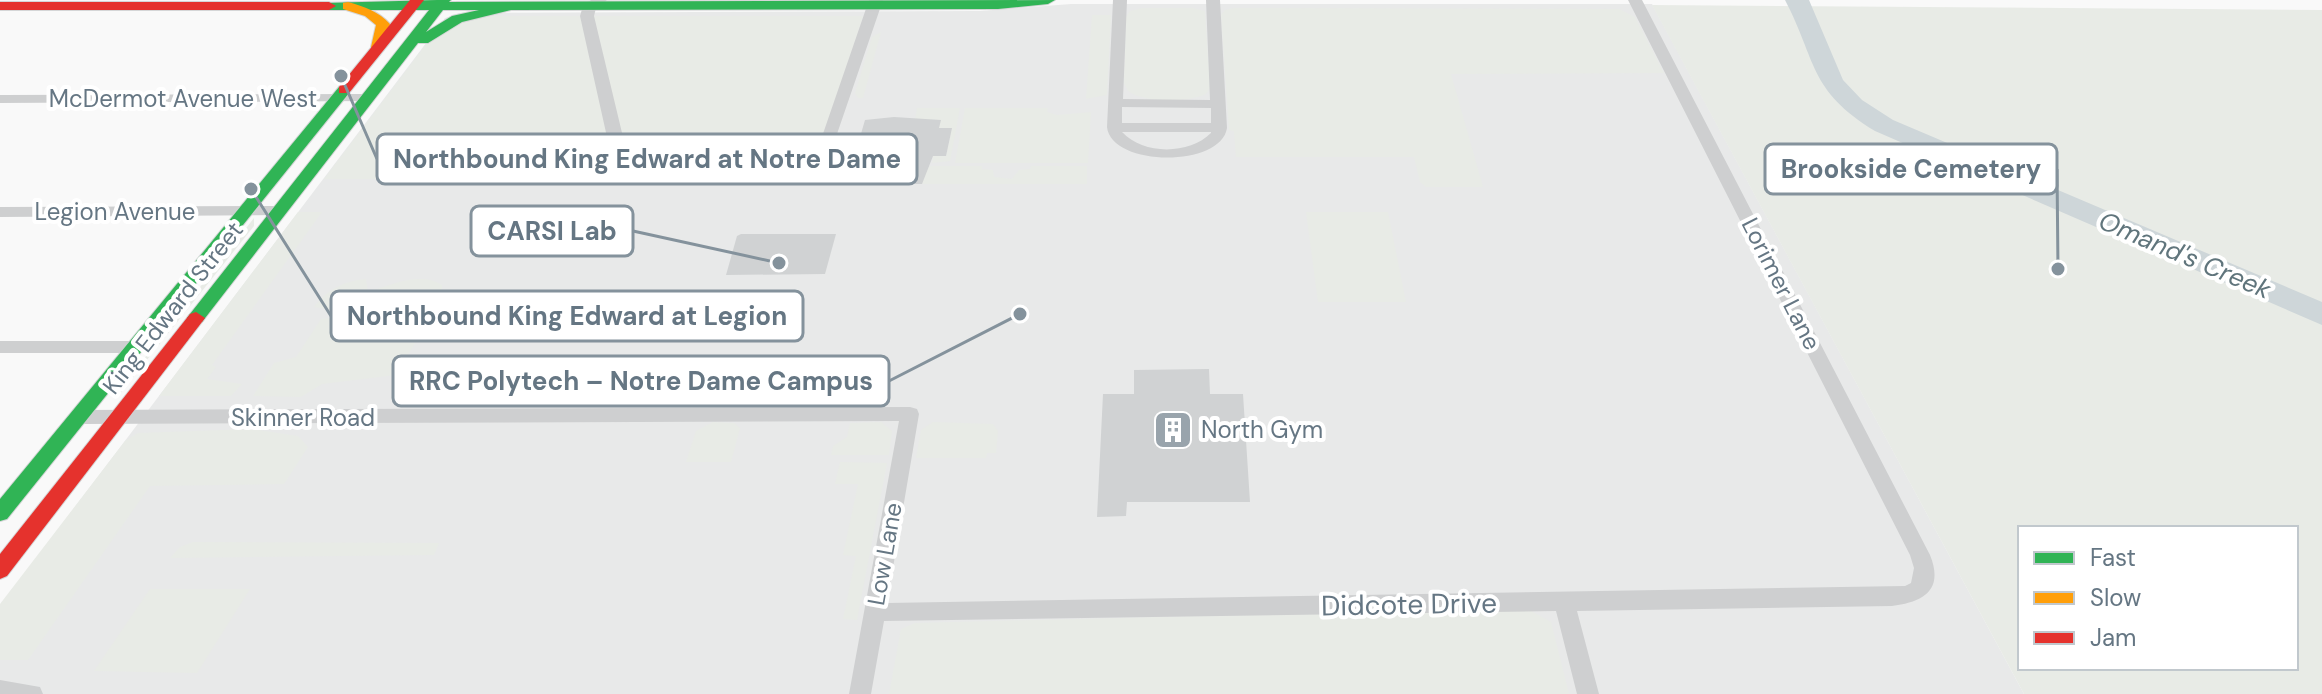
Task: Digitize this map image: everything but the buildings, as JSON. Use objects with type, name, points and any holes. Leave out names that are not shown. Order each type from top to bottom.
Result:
[{"type":"main road","points":[[0,6],[348,6],[414,3],[510,6],[595,3],[998,5],[1048,0]]},
{"type":"main road","name":"King Edward Street","points":[[0,513],[414,3]]},
{"type":"main road","name":"King Edward Street","points":[[0,570],[442,3]]},
{"type":"main road","points":[[348,6],[370,13],[383,24],[378,47]]},
{"type":"main road","points":[[401,54],[457,19],[510,6]]},
{"type":"street","points":[[1120,0],[1114,127],[1122,143],[1150,151],[1205,147],[1217,139],[1220,128],[1213,0]]},
{"type":"street","name":"Lorimer Lane","points":[[1635,0],[1925,568]]},
{"type":"street","points":[[595,3],[587,16],[615,137],[623,153],[640,165],[701,167],[796,167],[822,160],[828,151],[875,3]]},
{"type":"street","name":"McDermot Avenue West","points":[[0,99],[365,98]]},
{"type":"street","points":[[1115,103],[1219,104]]},
{"type":"street","points":[[1114,127],[1220,128]]},
{"type":"street","name":"Legion Avenue","points":[[0,212],[278,211]]},
{"type":"street","points":[[0,347],[135,347]]},
{"type":"street","name":"Skinner Road","points":[[80,417],[910,414]]},
{"type":"street","name":"Low Lane","points":[[860,694],[910,414]]},
{"type":"street","name":"Didcote Drive","points":[[875,612],[1892,597],[1909,595],[1921,588],[1925,568]]},
{"type":"street","points":[[1564,602],[1588,694]]},
{"type":"street","points":[[0,690],[32,694]]},
{"type":"shaded area","points":[[1071,4],[1652,4],[2024,694],[0,694],[0,606],[445,18],[460,13],[980,11]]},
{"type":"shaded area","points":[[1652,5],[2322,10],[2322,694],[2024,694]]},
{"type":"shaded area","points":[[1193,8],[1205,11],[1210,88],[1206,94],[1166,100],[1145,98],[1128,91],[1124,83],[1126,17],[1130,11]]},
{"type":"shaded area","points":[[1619,9],[1635,17],[1664,73],[1451,74],[1483,187],[1426,187],[1420,182],[1414,157],[1236,157],[1234,131],[1229,130],[1221,15],[1225,10]]},
{"type":"shaded area","points":[[1092,15],[1111,15],[1107,95],[1086,99]]},
{"type":"shaded area","points":[[461,16],[863,16],[820,153],[807,158],[795,154],[797,148],[707,148],[702,154],[686,161],[656,161],[639,156],[628,179],[324,179],[443,22]]},
{"type":"shaded area","points":[[881,32],[863,98],[858,98],[855,93],[872,37]]},
{"type":"shaded area","points":[[917,108],[960,108],[950,161],[932,163],[933,156],[946,156],[952,128],[939,128],[940,120],[915,120]]},
{"type":"shaded area","points":[[965,108],[1048,108],[1047,112],[1057,115],[1091,112],[1088,163],[955,163]]},
{"type":"shaded area","points":[[982,166],[982,169],[993,170],[994,177],[1012,179],[1019,170],[1030,169],[1031,166],[1087,166],[1087,184],[922,184],[925,168]]},
{"type":"shaded area","points":[[298,212],[322,212],[212,365],[216,367],[207,379],[242,384],[231,396],[159,396]]},
{"type":"shaded area","points":[[1306,212],[1388,212],[1406,302],[1318,302]]},
{"type":"shaded area","points":[[254,218],[254,226],[118,396],[122,387]]},
{"type":"shaded area","points":[[366,279],[368,292],[415,279],[442,285],[442,295],[426,298],[401,342],[415,343],[396,375],[322,384],[301,397],[253,396],[274,363],[296,357],[321,319],[332,318],[339,311],[314,307],[319,301],[337,287]]},
{"type":"shaded area","points":[[713,422],[734,423],[740,428],[731,462],[686,462],[696,431]]},
{"type":"shaded area","points":[[881,422],[892,431],[889,455],[831,455],[833,446],[847,437],[850,423]]},
{"type":"shaded area","points":[[933,422],[993,424],[998,431],[996,453],[987,453],[986,458],[916,458],[921,430]]},
{"type":"shaded area","points":[[252,429],[298,436],[308,447],[284,484],[150,486],[28,660],[0,660],[0,604],[125,441],[138,433]]},
{"type":"shaded area","points":[[840,462],[887,463],[857,620],[843,619],[856,556],[843,555],[858,484],[835,484]]},
{"type":"shaded area","points":[[193,542],[439,543],[434,555],[170,558],[180,547]]},
{"type":"shaded area","points":[[150,589],[250,589],[197,673],[94,671]]},
{"type":"shaded area","points":[[1502,608],[1531,611],[1551,622],[1569,694],[889,694],[901,629],[915,623]]},
{"type":"waterway","name":"Omand's Creek","points":[[1797,0],[1832,83],[1853,105],[1884,126],[2322,314]]},
{"type":"traffic: fast","points":[[196,318],[444,0]]},
{"type":"traffic: fast","points":[[329,6],[998,5],[1048,0]]},
{"type":"traffic: fast","points":[[423,40],[457,19],[510,6]]},
{"type":"traffic: fast","points":[[0,513],[344,90]]},
{"type":"traffic: slow","points":[[348,6],[370,13],[383,24],[378,47]]},
{"type":"traffic: jam","points":[[344,90],[417,0]]},
{"type":"traffic: jam","points":[[0,6],[329,6]]},
{"type":"traffic: jam","points":[[0,570],[196,318]]},
{"type":"place","name":"Northbound King Edward at Notre Dame","points":[[341,76]]},
{"type":"place","name":"Northbound King Edward at Legion","points":[[251,189]]},
{"type":"place","name":"CARSI Lab","points":[[779,263]]},
{"type":"place","name":"Brookside Cemetery","points":[[2058,269]]},
{"type":"place","name":"RRC Polytech – Notre Dame Campus","points":[[1020,314]]},
{"type":"place","name":"North Gym","points":[[1173,430]]}]
